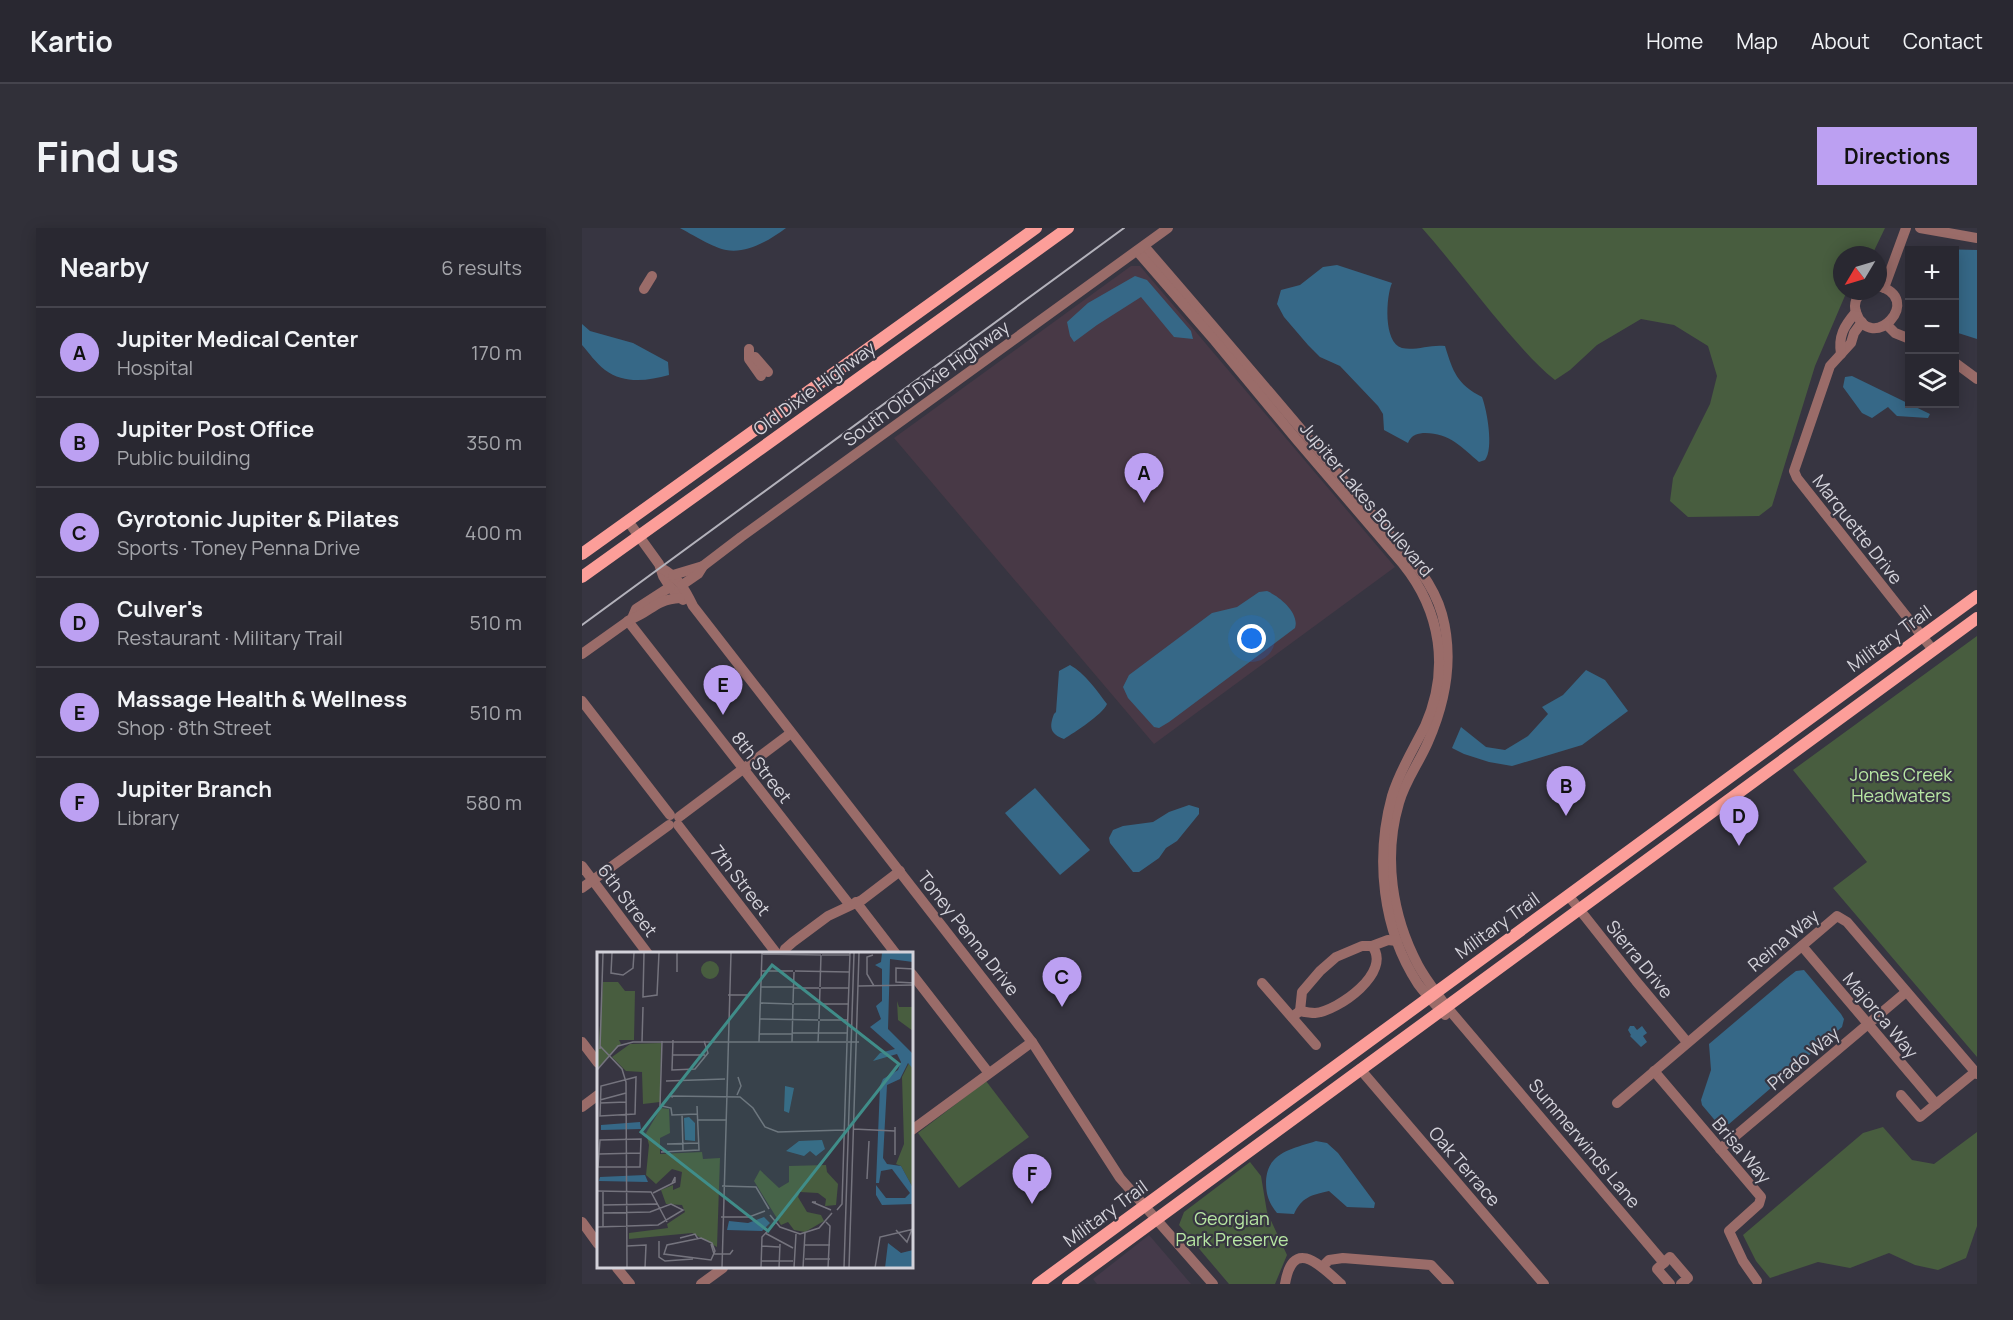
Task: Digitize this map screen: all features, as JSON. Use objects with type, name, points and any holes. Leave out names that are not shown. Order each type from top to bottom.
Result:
[{"type":"main road","name":"Old Dixie Highway","points":[[582,554],[1036,228]]},
{"type":"main road","name":"Old Dixie Highway","points":[[582,577],[1068,228]]},
{"type":"main road","name":"Military Trail","points":[[1038,1284],[1977,596]]},
{"type":"main road","name":"Military Trail","points":[[1068,1284],[1977,618]]},
{"type":"street","name":"South Old Dixie Highway","points":[[673,574],[703,566],[1168,228]]},
{"type":"street","points":[[1887,273],[1906,228]]},
{"type":"street","points":[[1920,228],[1977,238]]},
{"type":"street","name":"Jupiter Lakes Boulevard","points":[[1141,248],[1297,440],[1403,564],[1418,583],[1433,615],[1439,646],[1432,707],[1393,793],[1383,840],[1383,883],[1386,906],[1397,940],[1418,983],[1433,995]]},
{"type":"street","name":"Jupiter Lakes Boulevard","points":[[1141,248],[1403,550],[1426,578],[1441,613],[1447,640],[1445,694],[1428,742],[1399,803],[1394,830],[1391,884],[1398,916],[1418,965],[1433,995],[1443,1008]]},
{"type":"street","points":[[644,289],[652,276]]},
{"type":"street","points":[[1856,312],[1862,322],[1875,328],[1887,325],[1892,321],[1897,308],[1894,296],[1887,291]]},
{"type":"street","name":"Marquette Drive","points":[[1841,354],[1840,334],[1845,324],[1856,312],[1857,300]]},
{"type":"street","name":"Marquette Drive","points":[[1862,322],[1854,333],[1851,343],[1830,366],[1794,471],[1797,478],[1933,650]]},
{"type":"street","points":[[1887,325],[1895,333],[1905,337]]},
{"type":"street","points":[[749,349],[749,359],[765,374]]},
{"type":"street","points":[[1959,366],[1977,379]]},
{"type":"street","name":"Toney Penna Drive","points":[[628,520],[661,568],[670,587],[680,598],[693,606]]},
{"type":"street","name":"South Old Dixie Highway","points":[[682,585],[698,574],[703,566]]},
{"type":"street","name":"Toney Penna Drive","points":[[661,568],[673,574],[682,585],[693,606],[1032,1042],[1110,1163],[1144,1207],[1158,1219],[1213,1284]]},
{"type":"street","points":[[629,620],[636,609],[670,587]]},
{"type":"street","points":[[582,654],[663,599],[680,598]]},
{"type":"street","name":"8th Street","points":[[629,620],[743,769],[894,952]]},
{"type":"street","name":"7th Street","points":[[582,701],[775,952]]},
{"type":"street","points":[[582,888],[791,733]]},
{"type":"street","name":"6th Street","points":[[582,866],[646,952]]},
{"type":"street","points":[[784,952],[809,929],[828,916],[862,900],[900,871]]},
{"type":"street","name":"Sierra Drive","points":[[1568,895],[1687,1042]]},
{"type":"street","name":"Reina Way","points":[[1617,1103],[1837,916],[1846,922],[1976,1073]]},
{"type":"street","points":[[1296,1014],[1302,992],[1320,970],[1336,957],[1362,946],[1374,949],[1390,947],[1397,940]]},
{"type":"street","name":"Majorca Way","points":[[1802,946],[1936,1104]]},
{"type":"street","points":[[1296,1014],[1315,1013],[1351,997],[1366,984],[1374,970],[1378,958],[1374,949]]},
{"type":"street","points":[[914,977],[988,1072]]},
{"type":"street","points":[[1262,983],[1296,1014],[1316,1045]]},
{"type":"street","name":"Prado Way","points":[[1720,1149],[1906,992]]},
{"type":"street","name":"Summerwinds Lane","points":[[1443,1008],[1480,1046],[1664,1263]]},
{"type":"street","points":[[582,1042],[597,1062]]},
{"type":"street","points":[[914,1128],[988,1072],[1032,1042]]},
{"type":"street","name":"Oak Terrace","points":[[1360,1069],[1544,1284]]},
{"type":"street","name":"Brisa Way","points":[[1654,1071],[1761,1197],[1760,1204],[1729,1231],[1743,1261],[1756,1281]]},
{"type":"street","points":[[1901,1095],[1920,1118],[1976,1073]]},
{"type":"street","points":[[582,1107],[597,1096]]},
{"type":"street","points":[[582,1222],[597,1243]]},
{"type":"street","points":[[1670,1284],[1657,1269],[1670,1257],[1688,1278],[1681,1284]]},
{"type":"street","points":[[1285,1284],[1288,1268],[1297,1259],[1309,1258],[1341,1284]]},
{"type":"street","points":[[1322,1267],[1329,1260],[1343,1258],[1431,1265],[1449,1284]]},
{"type":"street","points":[[618,1269],[630,1284]]},
{"type":"street","points":[[701,1284],[722,1269]]},
{"type":"shaded area","points":[[1131,266],[1140,266],[1395,567],[1154,744],[894,438]]},
{"type":"shaded area","points":[[1149,1235],[1191,1284],[1097,1284],[1093,1279]]},
{"type":"green space","points":[[1422,228],[1885,228],[1876,246],[1833,246],[1833,300],[1843,300],[1815,366],[1772,506],[1759,516],[1688,517],[1670,501],[1673,478],[1710,404],[1717,376],[1708,346],[1674,325],[1641,319],[1597,345],[1570,370],[1555,380],[1507,331]]},
{"type":"green space","name":"Jones Creek Headwaters","points":[[1977,636],[1977,1057],[1833,888],[1867,862],[1793,770]]},
{"type":"green space","points":[[986,1081],[1029,1137],[959,1188],[918,1133]]},
{"type":"green space","points":[[1883,1127],[1912,1160],[1934,1164],[1977,1132],[1977,1226],[1966,1258],[1938,1270],[1915,1265],[1889,1253],[1850,1268],[1818,1262],[1770,1278],[1756,1261],[1743,1235],[1863,1133]]},
{"type":"green space","name":"Georgian Park Preserve","points":[[1250,1162],[1261,1176],[1267,1212],[1287,1255],[1275,1284],[1229,1284],[1179,1225],[1184,1212]]},
{"type":"water","points":[[680,228],[786,228],[758,245],[734,251],[715,247]]},
{"type":"water","points":[[1959,250],[1977,250],[1977,339],[1959,333]]},
{"type":"water","points":[[1337,265],[1392,283],[1388,298],[1388,318],[1389,329],[1396,344],[1407,349],[1445,346],[1461,382],[1482,397],[1488,420],[1489,439],[1488,455],[1485,460],[1479,462],[1454,442],[1440,435],[1418,434],[1408,443],[1384,430],[1383,414],[1378,406],[1340,366],[1320,357],[1284,317],[1277,304],[1281,290],[1300,285],[1323,267]]},
{"type":"water","points":[[1135,276],[1147,280],[1191,331],[1193,339],[1174,337],[1141,297],[1074,342],[1067,322],[1088,303]]},
{"type":"water","points":[[582,324],[590,331],[633,343],[668,362],[669,375],[636,380],[620,378],[605,370],[582,345]]},
{"type":"water","points":[[1852,376],[1905,402],[1905,408],[1918,408],[1930,414],[1928,418],[1897,416],[1888,407],[1872,418],[1862,413],[1843,387],[1845,377]]},
{"type":"water","points":[[1267,591],[1292,611],[1296,622],[1295,628],[1169,722],[1159,728],[1154,727],[1128,698],[1123,687],[1129,675],[1212,613],[1237,607],[1259,592]]},
{"type":"water","points":[[1070,665],[1086,677],[1107,704],[1094,718],[1064,739],[1053,732],[1051,723],[1056,712],[1059,671]]},
{"type":"water","points":[[1586,670],[1605,680],[1628,711],[1582,745],[1512,766],[1489,762],[1452,748],[1461,727],[1486,747],[1505,750],[1528,736],[1548,714],[1542,707],[1563,695]]},
{"type":"water","points":[[1035,788],[1090,850],[1060,875],[1005,813]]},
{"type":"water","points":[[1189,805],[1199,808],[1199,814],[1177,841],[1139,872],[1133,872],[1110,843],[1109,838],[1113,830],[1123,826],[1153,822],[1169,812]]},
{"type":"water","points":[[1804,970],[1841,1014],[1844,1019],[1842,1027],[1729,1124],[1718,1124],[1702,1105],[1701,1100],[1711,1070],[1709,1044],[1787,978],[1796,971]]},
{"type":"water","points":[[1630,1026],[1634,1026],[1637,1030],[1642,1026],[1647,1033],[1643,1036],[1647,1042],[1641,1047],[1630,1036],[1628,1030]]},
{"type":"water","points":[[1316,1141],[1327,1143],[1338,1153],[1375,1203],[1374,1208],[1347,1207],[1329,1191],[1308,1198],[1300,1204],[1294,1214],[1277,1213],[1270,1202],[1267,1191],[1267,1172],[1271,1164],[1282,1153]]},
{"type":"railway","points":[[582,625],[1124,228]]},
{"type":"place","name":"Jupiter Medical Center","points":[[1144,503]]},
{"type":"place","name":"Massage Health & Wellness","points":[[723,715]]},
{"type":"place","name":"Jupiter Post Office","points":[[1566,816]]},
{"type":"place","name":"Culver's","points":[[1739,846]]},
{"type":"place","name":"Gyrotonic Jupiter & Pilates","points":[[1062,1007]]},
{"type":"place","name":"Jupiter Branch","points":[[1032,1204]]}]
